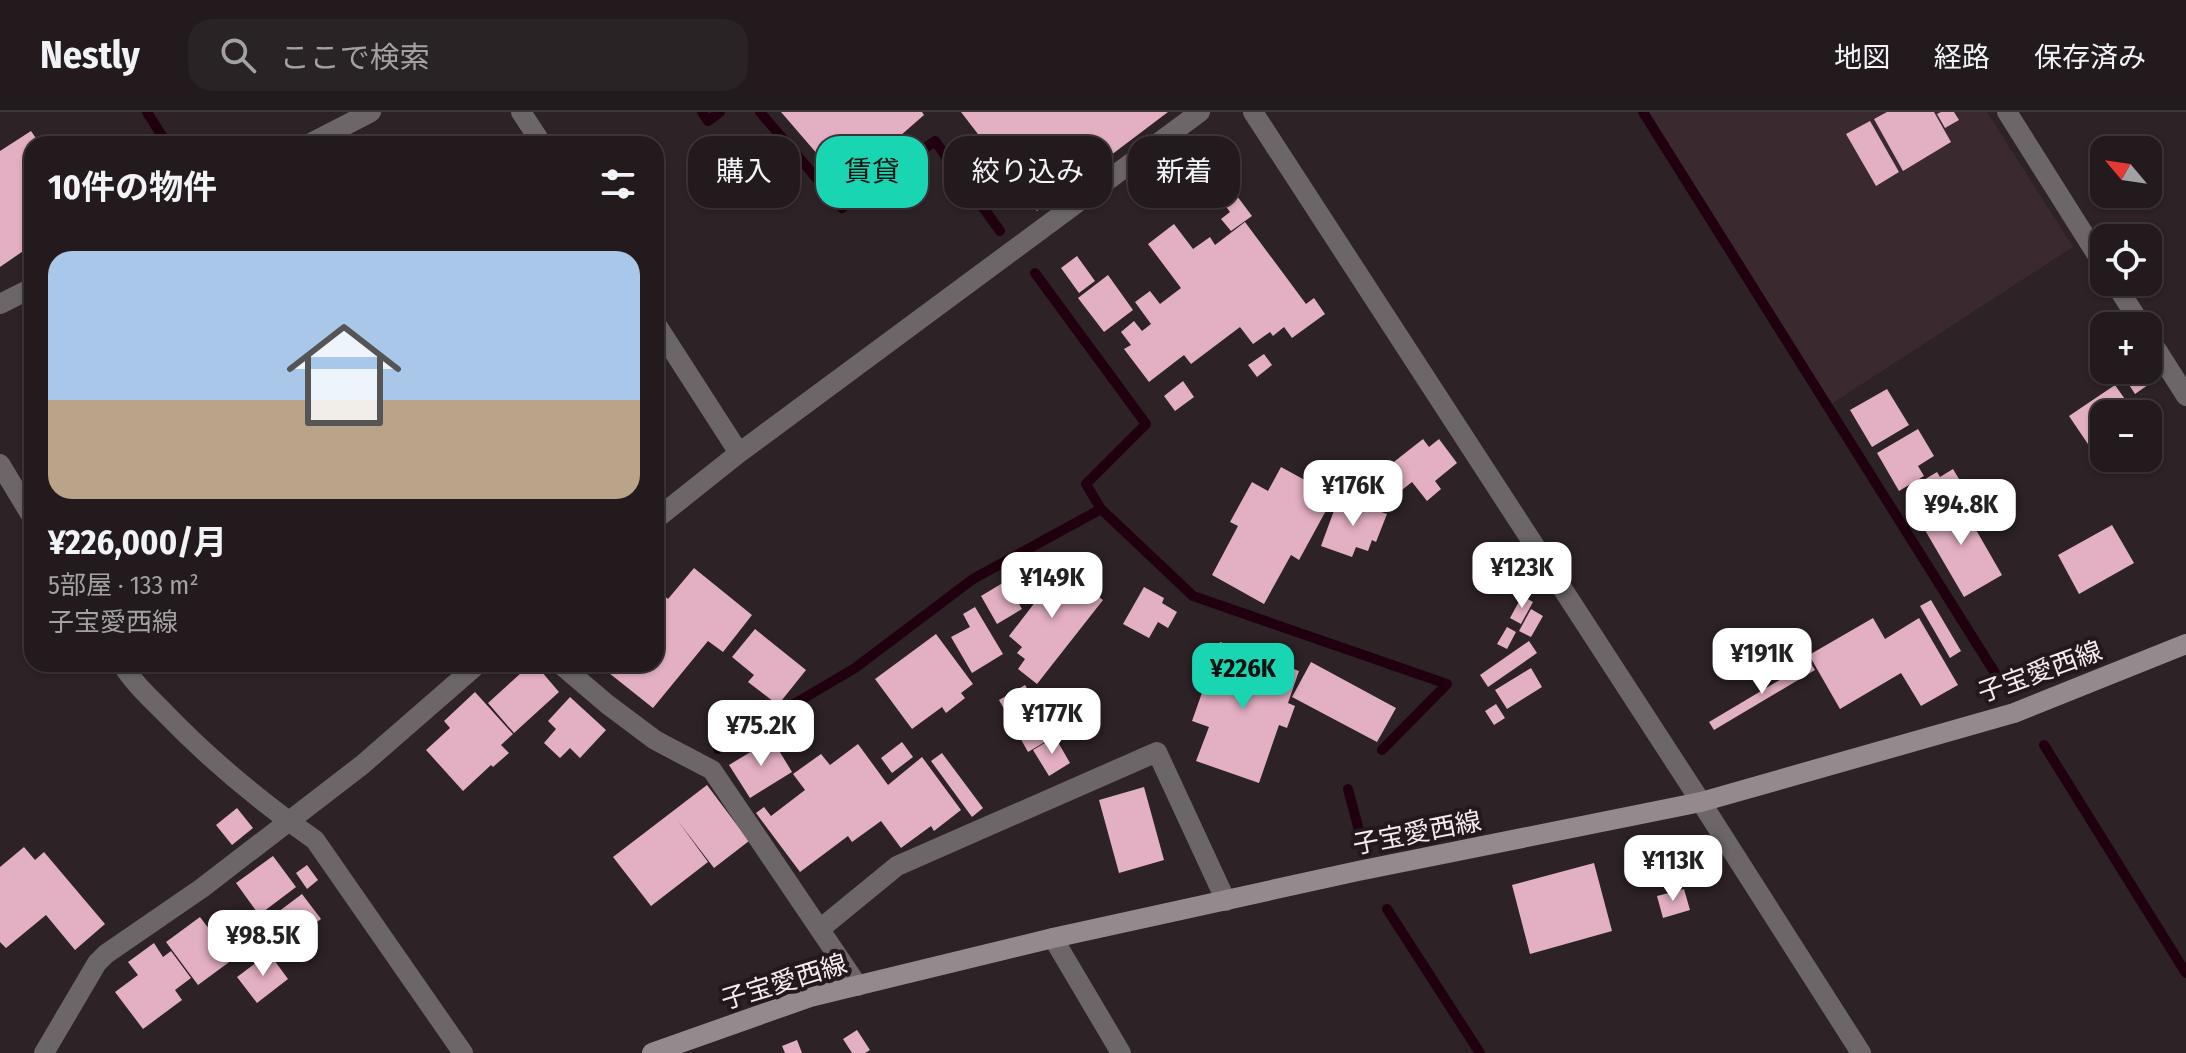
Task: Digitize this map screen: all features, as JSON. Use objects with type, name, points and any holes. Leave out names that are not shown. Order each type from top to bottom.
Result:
[{"type":"main road","name":"子宝愛西線","points":[[652,1053],[810,997],[1053,938],[1358,871],[1701,802],[2014,713],[2186,644]]},
{"type":"street","points":[[324,136],[371,112]]},
{"type":"street","points":[[521,112],[537,136]]},
{"type":"street","points":[[664,513],[739,453],[1200,112]]},
{"type":"street","points":[[1253,112],[1861,1053]]},
{"type":"street","points":[[2007,112],[2090,244]]},
{"type":"street","points":[[0,304],[24,292]]},
{"type":"street","points":[[664,336],[739,453]]},
{"type":"street","points":[[2162,358],[2186,396]]},
{"type":"street","points":[[0,464],[24,504]]},
{"type":"street","points":[[127,672],[190,739],[315,840],[463,1053]]},
{"type":"street","points":[[44,1053],[97,963],[106,954],[202,888],[362,765],[469,672]]},
{"type":"street","points":[[569,672],[655,740],[712,770],[858,986]]},
{"type":"street","points":[[820,929],[897,866],[1157,752],[1226,901]]},
{"type":"street","points":[[1053,938],[1121,1053]]},
{"type":"shaded area","points":[[1642,112],[1987,112],[2073,247],[1828,406]]},
{"type":"building","points":[[781,112],[922,112],[924,115],[900,136],[816,136],[816,153]]},
{"type":"building","points":[[961,112],[1168,112],[1136,136],[1128,136],[1128,142],[1112,154],[1112,136],[979,136]]},
{"type":"building","points":[[1887,112],[1934,112],[1951,142],[1903,171],[1874,119]]},
{"type":"building","points":[[1954,112],[1959,120],[1945,128],[1937,114]]},
{"type":"building","points":[[1870,121],[1899,172],[1876,186],[1846,134]]},
{"type":"building","points":[[31,131],[34,136],[24,136],[24,250],[0,267],[0,151]]},
{"type":"building","points":[[1240,200],[1252,216],[1231,231],[1221,219],[1230,212],[1227,208],[1240,208]]},
{"type":"building","points":[[1245,222],[1306,304],[1314,298],[1325,314],[1292,338],[1284,327],[1273,336],[1270,332],[1253,344],[1240,327],[1191,364],[1184,355],[1149,382],[1124,349],[1131,345],[1121,332],[1134,321],[1142,331],[1151,324],[1135,302],[1150,291],[1160,304],[1181,288],[1148,244],[1174,224],[1193,249],[1210,237],[1215,245]]},
{"type":"building","points":[[1077,256],[1095,281],[1079,293],[1061,268]]},
{"type":"building","points":[[1108,275],[1133,310],[1104,332],[1078,298]]},
{"type":"building","points":[[1264,354],[1272,365],[1257,377],[1248,365]]},
{"type":"building","points":[[1183,381],[1194,397],[1175,411],[1164,396]]},
{"type":"building","points":[[2129,384],[2149,384],[2135,394]]},
{"type":"building","points":[[2115,385],[2126,400],[2093,400]]},
{"type":"building","points":[[1887,389],[1909,425],[1872,447],[1850,410]]},
{"type":"building","points":[[2090,402],[2090,447],[2069,416]]},
{"type":"building","points":[[1918,429],[1934,456],[1918,466],[1924,476],[1899,491],[1877,453]]},
{"type":"building","points":[[1423,439],[1429,447],[1439,439],[1457,463],[1435,481],[1441,489],[1427,501],[1412,482],[1393,497],[1376,476]]},
{"type":"building","points":[[1281,467],[1334,496],[1299,560],[1291,555],[1264,604],[1212,575],[1238,526],[1230,522],[1252,482],[1268,491]]},
{"type":"building","points":[[1953,469],[1968,494],[1950,503],[1944,492],[1932,498],[1922,481],[1937,472],[1940,477]]},
{"type":"building","points":[[1339,497],[1387,514],[1376,542],[1372,540],[1368,551],[1356,547],[1352,557],[1321,546]]},
{"type":"building","points":[[1945,500],[1950,508],[1960,502],[2002,575],[1964,597],[1922,525],[1930,520],[1925,511]]},
{"type":"building","points":[[2112,525],[2134,563],[2079,594],[2058,555]]},
{"type":"building","points":[[694,568],[752,615],[723,652],[708,641],[653,708],[609,673],[664,672],[664,596],[668,599]]},
{"type":"building","points":[[1062,568],[1103,600],[1037,684],[1018,669],[1025,659],[1017,653],[1022,647],[1009,636],[1036,601],[1023,590],[1040,569],[1053,579]]},
{"type":"building","points":[[1006,581],[1022,609],[997,624],[981,596]]},
{"type":"building","points":[[1144,587],[1164,598],[1162,603],[1177,612],[1168,628],[1158,622],[1149,638],[1123,624]]},
{"type":"building","points":[[1522,596],[1533,602],[1521,624],[1510,618]]},
{"type":"building","points":[[1931,600],[1961,651],[1950,658],[1920,606]]},
{"type":"building","points":[[975,607],[1003,654],[972,673],[951,637],[970,627],[963,614]]},
{"type":"building","points":[[1531,609],[1543,616],[1531,637],[1519,631]]},
{"type":"building","points":[[1873,618],[1885,639],[1919,618],[1958,685],[1921,706],[1901,673],[1840,709],[1809,655]]},
{"type":"building","points":[[1507,627],[1516,632],[1507,649],[1497,644]]},
{"type":"building","points":[[755,629],[806,670],[778,705],[748,682],[754,675],[732,657]]},
{"type":"building","points":[[936,634],[973,684],[961,693],[965,698],[946,713],[942,707],[912,729],[875,679]]},
{"type":"building","points":[[1529,641],[1537,653],[1488,687],[1480,675]]},
{"type":"building","points":[[1220,642],[1299,671],[1288,703],[1295,706],[1287,728],[1279,725],[1259,783],[1196,761],[1209,727],[1192,721]]},
{"type":"building","points":[[1311,662],[1396,708],[1377,742],[1292,697]]},
{"type":"building","points":[[1810,662],[1815,670],[1714,730],[1709,722]]},
{"type":"building","points":[[1531,668],[1542,687],[1507,709],[1495,690]]},
{"type":"building","points":[[522,672],[542,672],[559,692],[514,733],[488,703]]},
{"type":"building","points":[[1025,685],[1055,736],[1028,752],[999,700]]},
{"type":"building","points":[[475,692],[513,734],[501,745],[509,753],[463,791],[426,750],[450,728],[444,721]]},
{"type":"building","points":[[570,697],[606,730],[580,758],[570,748],[560,758],[544,743],[556,729],[548,721]]},
{"type":"building","points":[[1496,704],[1505,718],[1494,725],[1485,711]]},
{"type":"building","points":[[1055,737],[1070,763],[1049,776],[1033,750]]},
{"type":"building","points":[[772,739],[792,772],[750,798],[729,765]]},
{"type":"building","points":[[902,742],[913,757],[892,773],[881,758]]},
{"type":"building","points":[[858,744],[888,785],[922,757],[961,810],[934,831],[931,826],[901,848],[881,821],[852,842],[848,836],[800,872],[756,813],[764,807],[771,816],[805,790],[793,774],[821,754],[830,765]]},
{"type":"building","points":[[942,753],[983,808],[972,817],[931,761]]},
{"type":"building","points":[[707,785],[749,841],[714,868],[678,821],[708,862],[651,906],[613,857]]},
{"type":"building","points":[[1144,787],[1164,860],[1119,873],[1099,800]]},
{"type":"building","points":[[237,808],[253,828],[232,845],[216,825]]},
{"type":"building","points":[[24,847],[35,860],[44,852],[105,924],[75,950],[46,915],[6,948],[0,942],[0,867]]},
{"type":"building","points":[[273,856],[296,887],[259,915],[236,883]]},
{"type":"building","points":[[1594,863],[1612,931],[1530,954],[1512,885]]},
{"type":"building","points":[[307,865],[318,880],[307,889],[296,873]]},
{"type":"building","points":[[1684,889],[1690,910],[1663,918],[1657,896]]},
{"type":"building","points":[[302,894],[321,919],[304,931],[310,939],[282,960],[258,927]]},
{"type":"building","points":[[200,917],[232,960],[198,985],[166,942]]},
{"type":"building","points":[[154,943],[163,957],[171,951],[191,978],[175,990],[182,1000],[143,1029],[115,992],[138,975],[128,962]]},
{"type":"building","points":[[269,953],[288,979],[257,1003],[237,977]]},
{"type":"building","points":[[857,1030],[870,1050],[865,1053],[852,1053],[843,1039]]},
{"type":"building","points":[[797,1040],[802,1053],[785,1053],[782,1046]]},
{"type":"waterway","points":[[147,112],[162,136]]},
{"type":"waterway","points":[[702,112],[708,121],[720,112]]},
{"type":"waterway","points":[[760,112],[842,208],[935,141],[1000,231]]},
{"type":"waterway","points":[[1643,112],[2000,681]]},
{"type":"waterway","points":[[1035,273],[1146,424],[1086,484],[1101,509],[1193,596],[1447,684],[1382,750]]},
{"type":"waterway","points":[[718,749],[855,668],[973,579],[1101,509]]},
{"type":"waterway","points":[[2044,745],[2186,973]]},
{"type":"waterway","points":[[1348,789],[1361,838]]},
{"type":"waterway","points":[[1387,909],[1480,1053]]}]
